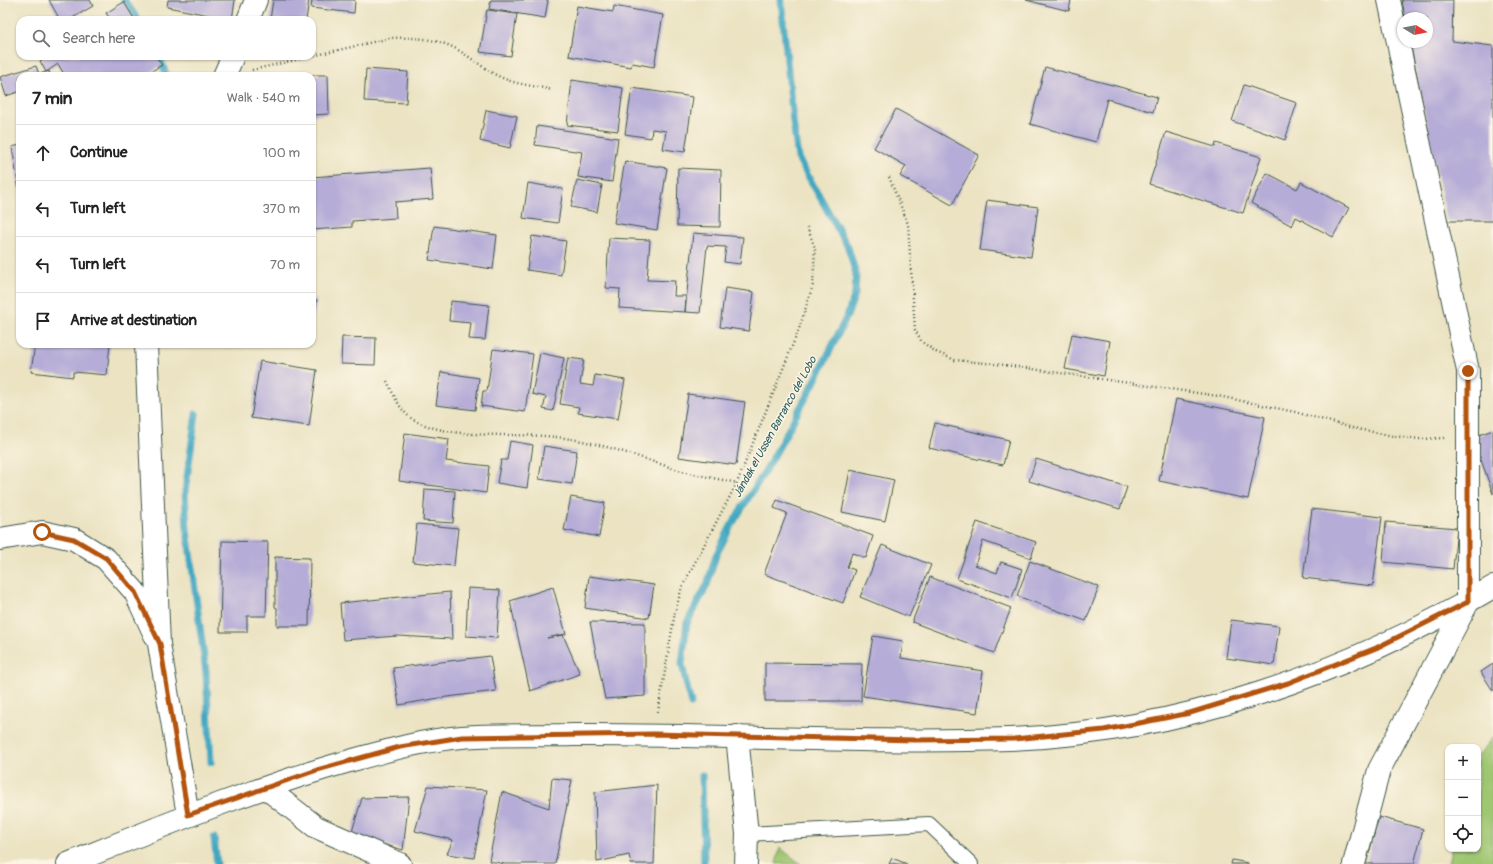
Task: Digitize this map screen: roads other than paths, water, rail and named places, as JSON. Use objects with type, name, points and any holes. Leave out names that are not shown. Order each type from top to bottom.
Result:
[{"type":"street","points":[[250,16],[256,0]]},
{"type":"street","points":[[1354,864],[1379,770],[1468,602],[1468,371],[1389,0]]},
{"type":"street","points":[[226,72],[231,60]]},
{"type":"street","points":[[146,348],[160,644],[188,815]]},
{"type":"street","points":[[0,539],[42,532],[74,539],[106,558],[135,592],[160,644]]},
{"type":"street","points":[[68,864],[188,815],[317,770],[400,747],[462,737],[654,734],[930,740],[1014,739],[1104,730],[1190,713],[1288,683],[1376,648],[1468,602],[1493,587]]},
{"type":"street","points":[[736,736],[747,834],[746,864]]},
{"type":"street","points":[[266,788],[316,826],[400,864]]},
{"type":"lane","points":[[747,834],[929,824],[971,864]]},
{"type":"waterway","points":[[124,0],[135,16]]},
{"type":"waterway","name":"Jándak el Ussen Barranco del Lobo","points":[[691,704],[682,664],[687,623],[707,585],[716,555],[731,526],[770,463],[814,383],[847,316],[855,294],[856,274],[848,247],[798,158],[781,0]]},
{"type":"waterway","points":[[161,60],[165,72]]},
{"type":"waterway","points":[[196,414],[185,491],[187,530],[206,672],[211,762]]},
{"type":"waterway","points":[[702,775],[704,864]]},
{"type":"waterway","points":[[214,838],[217,864]]}]
